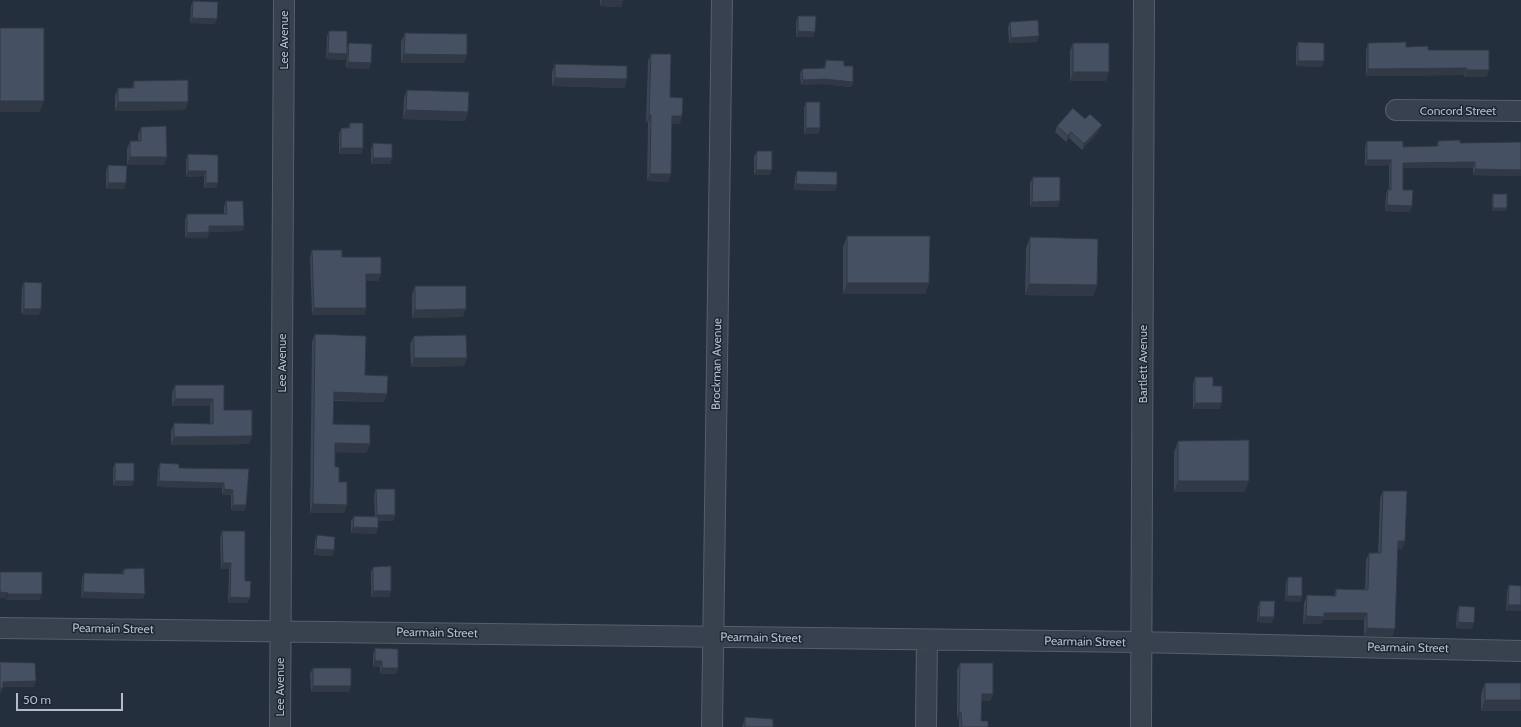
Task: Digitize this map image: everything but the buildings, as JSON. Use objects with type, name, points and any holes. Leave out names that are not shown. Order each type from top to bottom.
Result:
[{"type":"street","name":"Lee Avenue","points":[[280,727],[284,0]]},
{"type":"street","name":"Brockman Avenue","points":[[712,727],[722,0]]},
{"type":"street","name":"Bartlett Avenue","points":[[1141,727],[1144,0]]},
{"type":"street","name":"Concord Street","points":[[1396,110],[1521,111]]},
{"type":"street","name":"Pearmain Street","points":[[0,628],[1142,642],[1521,651]]},
{"type":"street","points":[[926,727],[927,640]]}]
